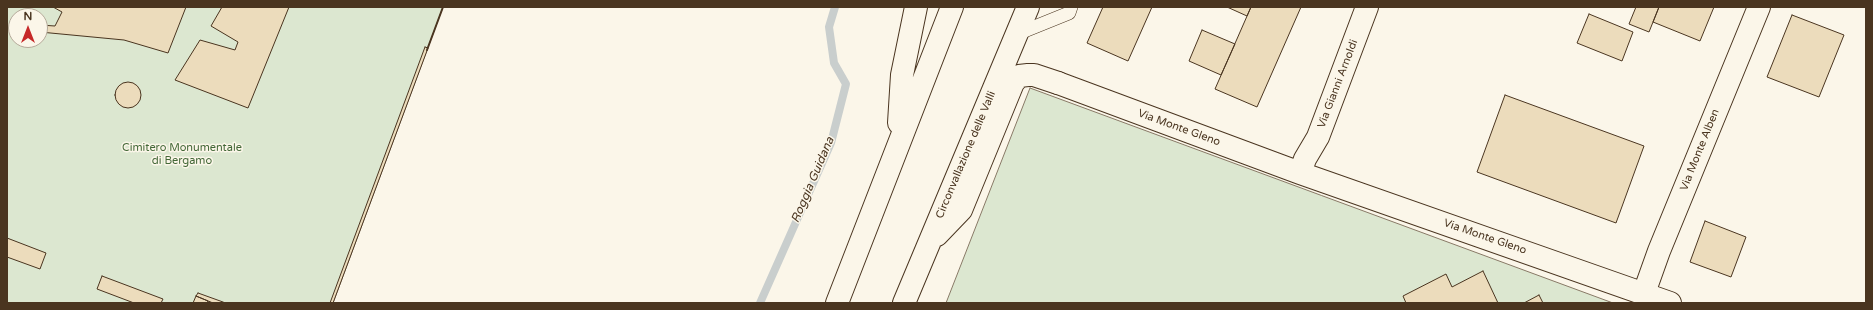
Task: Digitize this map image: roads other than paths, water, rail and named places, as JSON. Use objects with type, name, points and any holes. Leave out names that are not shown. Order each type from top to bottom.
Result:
[{"type":"main road","points":[[898,142],[902,74],[916,7]]},
{"type":"main road","points":[[837,303],[898,142],[952,7]]},
{"type":"main road","name":"Circonvallazione delle Valli","points":[[904,303],[1028,7]]},
{"type":"main road","name":"Via Gianni Arnoldi","points":[[1302,166],[1318,137],[1367,7]]},
{"type":"main road","name":"Via Monte Alben","points":[[1644,293],[1659,252],[1759,7]]},
{"type":"main road","name":"Via Monte Gleno","points":[[929,243],[961,210],[1013,83],[1019,76],[1034,74],[1302,166],[1670,303]]},
{"type":"lane","points":[[1017,34],[1069,13],[1071,7]]},
{"type":"waterway","name":"Roggia Guidana","points":[[760,303],[831,143],[846,84],[834,63],[829,27],[835,7]]},
{"type":"park label","name":"Cimitero Monumentale di Bergamo","points":[[182,154]]}]
